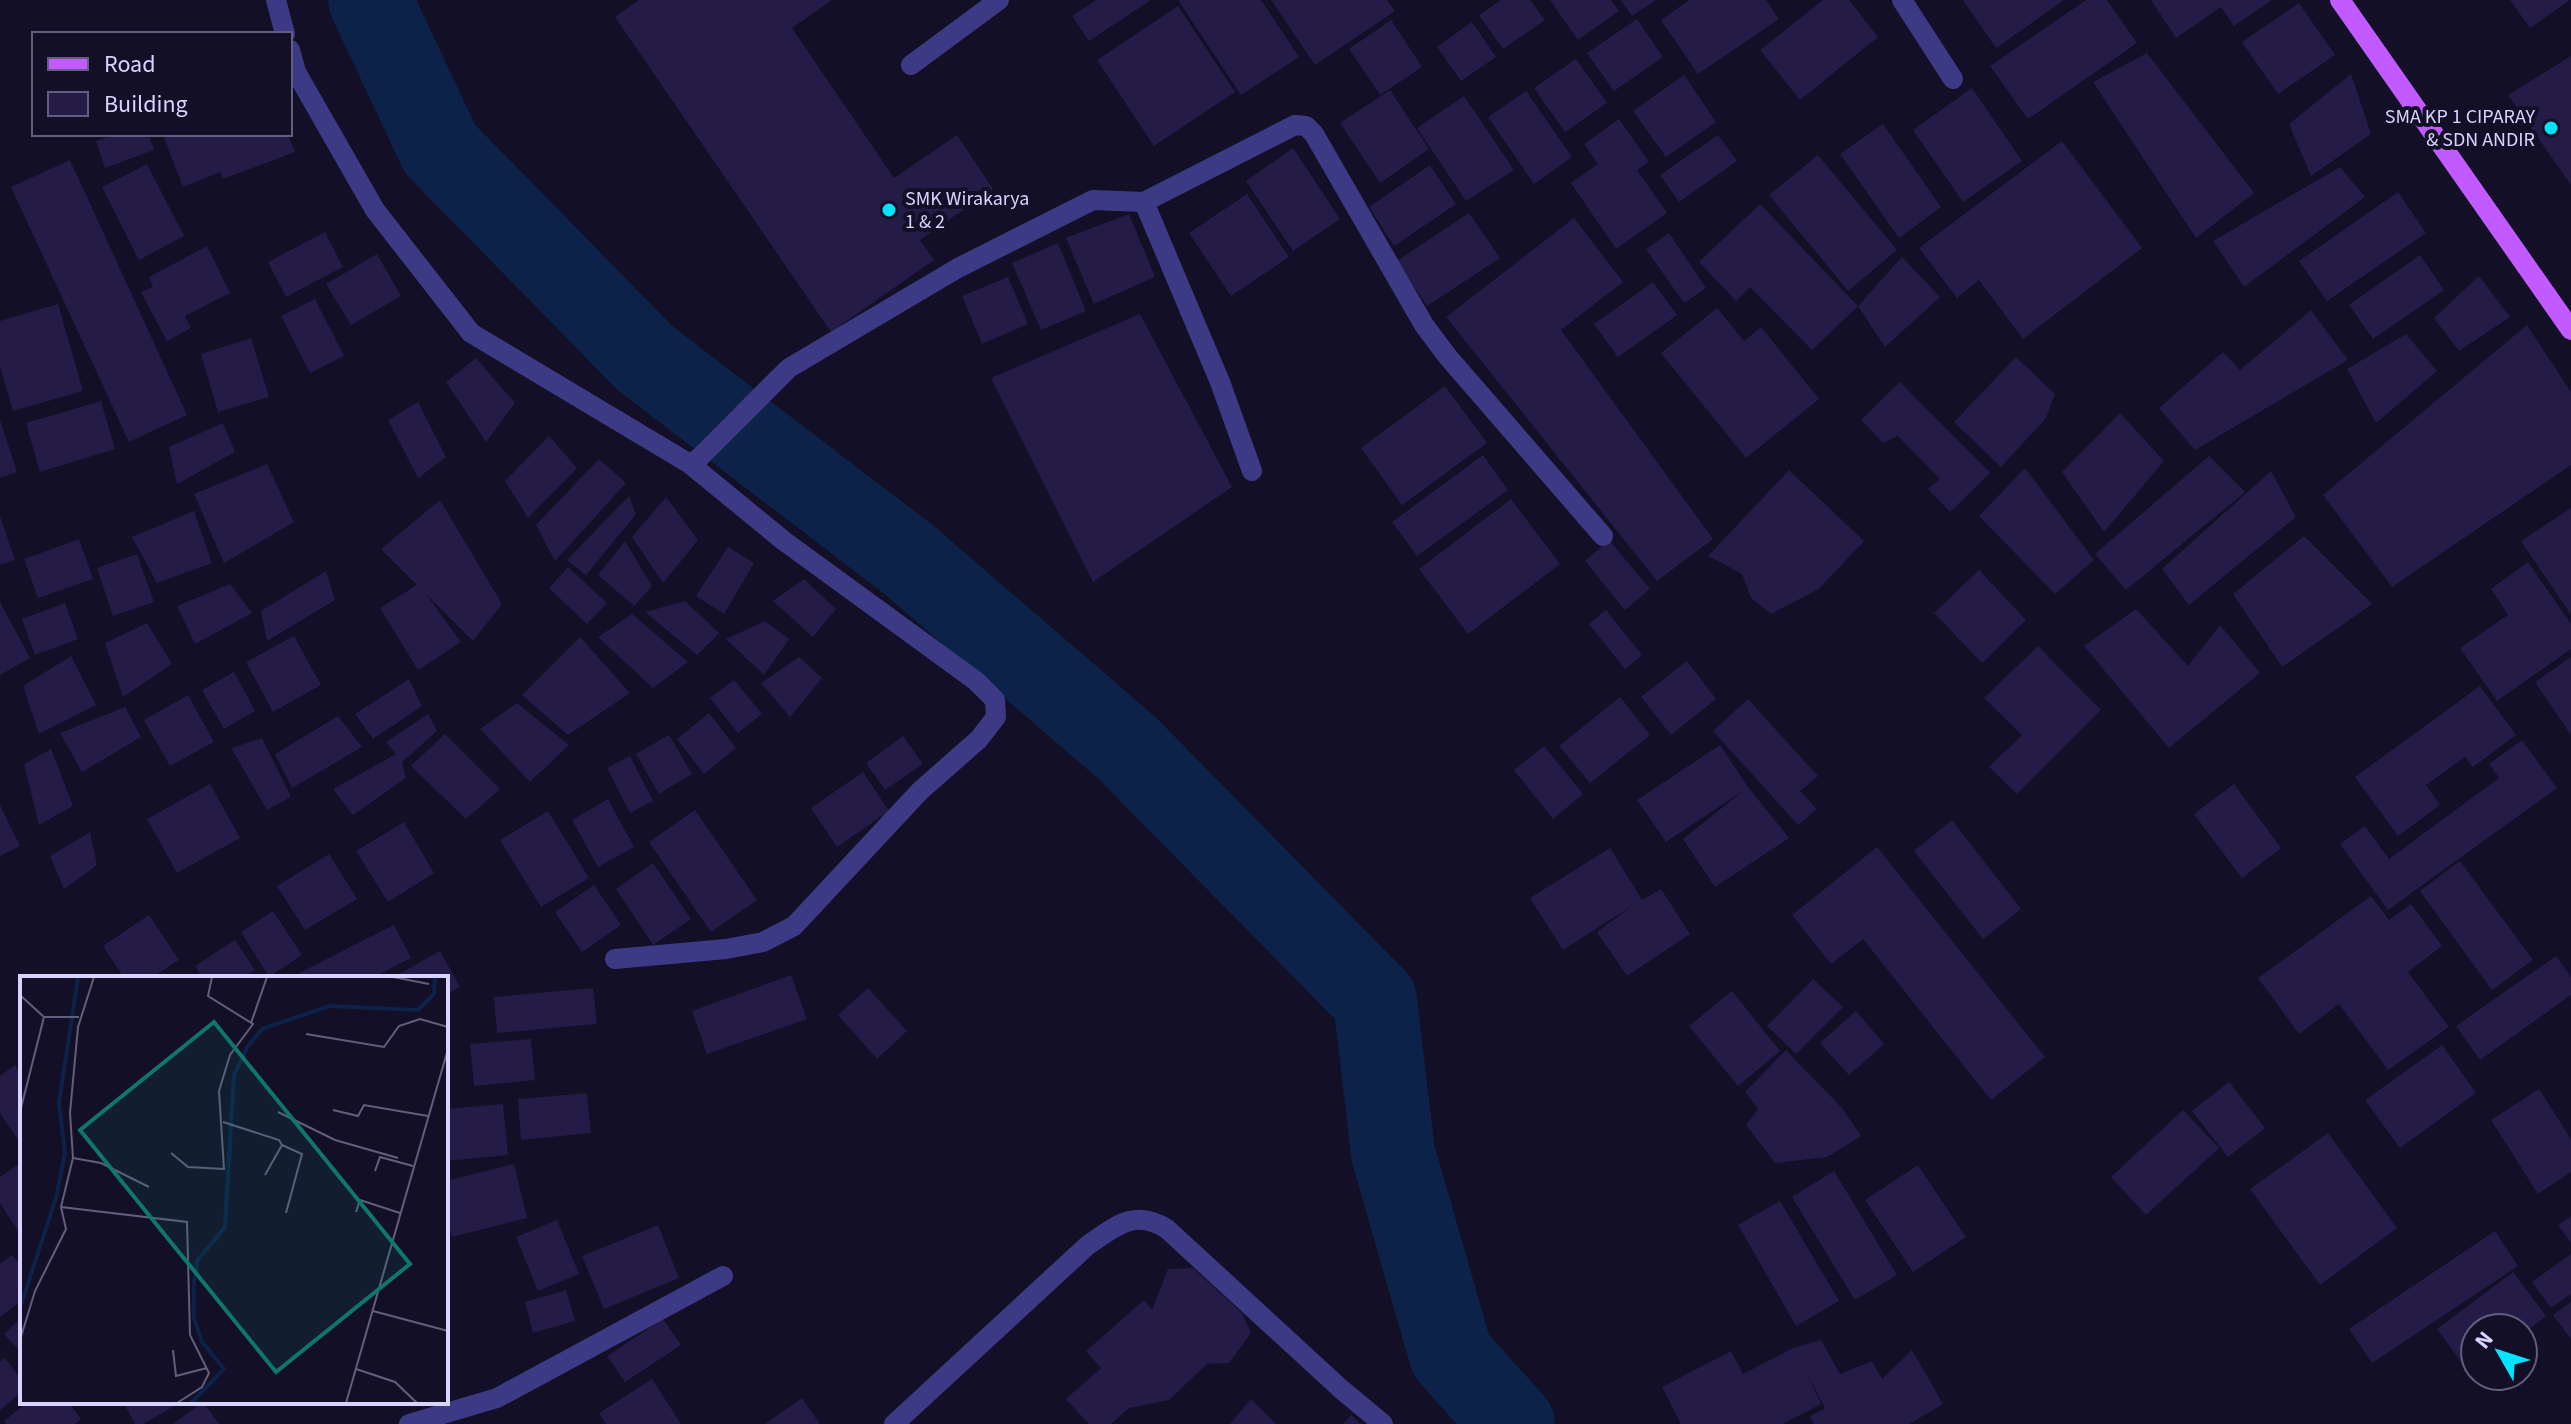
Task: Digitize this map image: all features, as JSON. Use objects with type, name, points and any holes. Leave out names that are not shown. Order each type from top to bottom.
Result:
[{"type":"main road","points":[[2340,0],[2571,330]]},
{"type":"street","points":[[276,0],[284,32]]},
{"type":"street","points":[[911,65],[999,0]]},
{"type":"street","points":[[1902,0],[1953,79]]},
{"type":"street","points":[[292,57],[296,72],[375,210],[471,333],[694,462],[784,541],[976,681],[995,700],[996,717],[979,739],[920,791],[794,926],[763,942],[726,949],[615,959]]},
{"type":"street","points":[[694,462],[789,368],[958,268],[1093,200],[1144,202],[1295,125],[1306,126],[1314,134],[1424,325],[1603,536]]},
{"type":"street","points":[[1144,202],[1220,382],[1252,471]]},
{"type":"street","points":[[894,1424],[1088,1245],[1119,1225],[1143,1219],[1155,1221],[1167,1229],[1383,1424]]},
{"type":"street","points":[[409,1424],[497,1398],[723,1276]]},
{"type":"building","points":[[639,0],[832,0],[792,28],[894,178],[957,135],[993,189],[920,240],[934,260],[831,332],[615,17]]},
{"type":"building","points":[[1096,0],[1151,0],[1089,41],[1072,16]]},
{"type":"building","points":[[1178,0],[1261,0],[1299,57],[1241,95]]},
{"type":"building","points":[[1271,0],[1387,0],[1395,11],[1315,65]]},
{"type":"building","points":[[1501,0],[1530,0],[1545,20],[1503,49],[1479,15]]},
{"type":"building","points":[[1550,0],[1611,0],[1619,11],[1578,40]]},
{"type":"building","points":[[1621,0],[1656,0],[1632,16]]},
{"type":"building","points":[[1689,0],[1766,0],[1779,19],[1698,74],[1661,20]]},
{"type":"building","points":[[1823,0],[1849,0],[1878,37],[1800,100],[1760,50]]},
{"type":"building","points":[[1963,0],[2064,0],[1996,48]]},
{"type":"building","points":[[2086,0],[2107,0],[2137,43],[2028,119],[1990,66]]},
{"type":"building","points":[[2151,0],[2272,0],[2234,26],[2221,7],[2176,38]]},
{"type":"building","points":[[2510,0],[2570,0],[2530,28]]},
{"type":"building","points":[[2299,3],[2335,55],[2278,94],[2242,42]]},
{"type":"building","points":[[1178,6],[1235,92],[1154,146],[1097,60]]},
{"type":"building","points":[[1637,19],[1663,57],[1614,91],[1587,53]]},
{"type":"building","points":[[1391,20],[1422,67],[1380,95],[1349,49]]},
{"type":"building","points":[[1472,22],[1496,57],[1461,81],[1437,47]]},
{"type":"building","points":[[2147,53],[2254,193],[2196,238],[2093,82]]},
{"type":"building","name":"SMA KP 1 CIPARAY & SDN ANDIR","points":[[2571,56],[2571,185],[2508,95]]},
{"type":"building","points":[[1576,59],[1607,103],[1565,132],[1534,88]]},
{"type":"building","points":[[2351,74],[2371,134],[2311,176],[2289,124]]},
{"type":"building","points":[[1684,75],[1716,122],[1666,157],[1633,111]]},
{"type":"building","points":[[1972,88],[2022,161],[1963,202],[1913,130]]},
{"type":"building","points":[[1390,90],[1429,149],[1380,183],[1340,123]]},
{"type":"building","points":[[1526,91],[1572,157],[1534,184],[1488,117]]},
{"type":"building","points":[[1464,96],[1514,170],[1466,201],[1417,128]]},
{"type":"building","points":[[1619,119],[1649,162],[1637,170],[1667,213],[1616,249],[1571,183],[1598,164],[1584,144]]},
{"type":"building","points":[[1883,124],[1941,207],[1899,238],[1840,154]]},
{"type":"building","points":[[1718,135],[1737,161],[1679,202],[1660,175]]},
{"type":"building","points":[[110,136],[149,136],[154,150],[105,168],[96,141]]},
{"type":"building","points":[[289,136],[295,152],[223,179],[220,172],[183,187],[164,138]]},
{"type":"building","points":[[2062,141],[2142,248],[2023,339],[1979,280],[1957,298],[1919,248]]},
{"type":"building","points":[[1293,148],[1340,219],[1293,251],[1246,181]]},
{"type":"building","points":[[1818,155],[1897,250],[1848,291],[1769,195]]},
{"type":"building","points":[[70,160],[187,415],[129,442],[11,187]]},
{"type":"building","points":[[147,164],[184,236],[139,260],[102,187]]},
{"type":"building","points":[[1430,165],[1456,204],[1394,246],[1369,207]]},
{"type":"building","points":[[2340,167],[2365,197],[2244,287],[2213,241]]},
{"type":"building","points":[[2398,192],[2426,233],[2327,301],[2299,261]]},
{"type":"building","points":[[1247,194],[1289,257],[1231,296],[1189,233]]},
{"type":"building","points":[[1760,204],[1858,306],[1812,350],[1750,287],[1736,301],[1699,262]]},
{"type":"building","points":[[1469,213],[1500,258],[1427,306],[1397,261]]},
{"type":"building","points":[[1129,214],[1155,277],[1094,304],[1066,238]]},
{"type":"building","points":[[1574,218],[1623,282],[1561,330],[1713,539],[1657,581],[1446,317]]},
{"type":"building","points":[[325,232],[343,267],[286,297],[268,262]]},
{"type":"building","points":[[1669,233],[1706,288],[1684,303],[1646,249]]},
{"type":"building","points":[[1058,243],[1086,311],[1041,330],[1012,263]]},
{"type":"building","points":[[207,246],[230,293],[185,316],[191,328],[167,341],[141,292],[153,287],[149,277]]},
{"type":"building","points":[[377,254],[401,296],[351,325],[326,284]]},
{"type":"building","points":[[2420,255],[2444,290],[2373,339],[2349,305]]},
{"type":"building","points":[[1902,257],[1940,297],[1885,347],[1858,306]]},
{"type":"building","points":[[2479,276],[2510,317],[2459,351],[2434,318]]},
{"type":"building","points":[[1008,277],[1028,324],[982,344],[962,296]]},
{"type":"building","points":[[1653,282],[1677,315],[1618,357],[1594,324]]},
{"type":"building","points":[[315,299],[344,356],[310,373],[281,316]]},
{"type":"building","points":[[58,304],[83,391],[13,411],[0,366],[0,321]]},
{"type":"building","points":[[1717,308],[1744,341],[1761,327],[1819,399],[1746,458],[1661,353]]},
{"type":"building","points":[[2311,310],[2348,360],[2195,450],[2159,408],[2223,352],[2240,370]]},
{"type":"building","points":[[1140,314],[1232,487],[1093,582],[991,378]]},
{"type":"building","points":[[2527,325],[2571,392],[2571,465],[2392,587],[2323,495]]},
{"type":"building","points":[[2406,334],[2437,371],[2376,423],[2347,369]]},
{"type":"building","points":[[251,338],[269,397],[218,412],[201,354]]},
{"type":"building","points":[[2016,357],[2055,394],[2046,418],[2001,467],[1954,422]]},
{"type":"building","points":[[476,358],[515,403],[486,442],[446,382]]},
{"type":"building","points":[[1900,382],[1990,473],[1950,512],[1928,489],[1940,479],[1898,436],[1883,443],[1861,420]]},
{"type":"building","points":[[1445,386],[1487,443],[1402,505],[1361,448]]},
{"type":"building","points":[[101,401],[115,449],[40,472],[26,423]]},
{"type":"building","points":[[418,402],[446,457],[418,478],[388,420]]},
{"type":"building","points":[[2120,413],[2164,461],[2104,532],[2062,472]]},
{"type":"building","points":[[0,420],[17,472],[0,478]]},
{"type":"building","points":[[223,423],[235,452],[177,484],[169,447]]},
{"type":"building","points":[[549,436],[577,468],[528,518],[505,481]]},
{"type":"building","points":[[1483,455],[1508,490],[1417,556],[1392,522]]},
{"type":"building","points":[[2209,456],[2245,492],[2126,590],[2095,554]]},
{"type":"building","points":[[599,459],[626,483],[555,561],[536,525]]},
{"type":"building","points":[[267,464],[294,522],[224,563],[194,494]]},
{"type":"building","points":[[2025,468],[2094,560],[2055,594],[1979,516]]},
{"type":"building","points":[[1789,470],[1864,541],[1819,589],[1771,614],[1751,598],[1742,574],[1708,556]]},
{"type":"building","points":[[2271,471],[2296,517],[2189,605],[2162,569]]},
{"type":"building","points":[[629,496],[636,514],[586,575],[567,560]]},
{"type":"building","points":[[666,497],[698,540],[663,583],[632,537]]},
{"type":"building","points":[[1511,499],[1560,564],[1468,634],[1419,569]]},
{"type":"building","points":[[440,500],[502,604],[473,641],[426,594],[461,642],[418,670],[380,608],[417,585],[381,549]]},
{"type":"building","points":[[2571,508],[2571,615],[2521,541]]},
{"type":"building","points":[[194,511],[212,563],[157,583],[132,537]]},
{"type":"building","points":[[0,516],[15,560],[0,565]]},
{"type":"building","points":[[2304,536],[2372,604],[2282,667],[2233,594]]},
{"type":"building","points":[[79,539],[93,579],[38,598],[24,559]]},
{"type":"building","points":[[1609,540],[1650,589],[1625,610],[1585,561]]},
{"type":"building","points":[[625,541],[652,586],[634,606],[598,575]]},
{"type":"building","points":[[728,547],[754,563],[724,614],[696,596]]},
{"type":"building","points":[[137,554],[154,602],[113,616],[97,568]]},
{"type":"building","points":[[2528,562],[2571,624],[2571,649],[2497,701],[2460,648],[2508,615],[2491,589]]},
{"type":"building","points":[[568,567],[607,603],[587,624],[549,588]]},
{"type":"building","points":[[1979,570],[2026,620],[1982,663],[1934,613]]},
{"type":"building","points":[[326,571],[335,600],[267,641],[261,611]]},
{"type":"building","points":[[804,579],[836,609],[813,637],[773,601]]},
{"type":"building","points":[[230,584],[252,613],[195,644],[177,606]]},
{"type":"building","points":[[685,601],[719,633],[697,655],[645,612]]},
{"type":"building","points":[[0,602],[30,658],[0,675]]},
{"type":"building","points":[[65,603],[78,639],[35,655],[22,619]]},
{"type":"building","points":[[2136,609],[2188,666],[2220,625],[2260,673],[2169,748],[2084,646]]},
{"type":"building","points":[[1606,610],[1642,655],[1625,669],[1589,624]]},
{"type":"building","points":[[632,614],[688,662],[653,688],[598,637]]},
{"type":"building","points":[[765,621],[789,639],[764,675],[726,639]]},
{"type":"building","points":[[147,623],[172,664],[123,697],[105,643]]},
{"type":"building","points":[[294,636],[321,685],[273,712],[246,662]]},
{"type":"building","points":[[580,637],[630,693],[568,735],[522,695]]},
{"type":"building","points":[[2038,646],[2101,710],[2017,794],[1989,767],[2022,735],[1984,698]]},
{"type":"building","points":[[71,656],[96,705],[39,734],[23,686]]},
{"type":"building","points":[[799,657],[822,678],[790,717],[761,683]]},
{"type":"building","points":[[2571,657],[2571,735],[2535,682]]},
{"type":"building","points":[[1687,661],[1716,699],[1671,735],[1641,697]]},
{"type":"building","points":[[234,672],[255,711],[224,729],[202,690]]},
{"type":"building","points":[[409,679],[422,706],[373,739],[355,714]]},
{"type":"building","points":[[734,680],[762,714],[738,733],[710,698]]},
{"type":"building","points":[[2480,686],[2516,735],[2473,767],[2465,757],[2426,785],[2440,805],[2398,836],[2355,777]]},
{"type":"building","points":[[188,695],[214,742],[170,766],[144,720]]},
{"type":"building","points":[[1620,697],[1650,735],[1590,783],[1559,746]]},
{"type":"building","points":[[1748,699],[1818,776],[1800,791],[1817,809],[1798,825],[1713,731]]},
{"type":"building","points":[[517,703],[569,745],[530,782],[480,729]]},
{"type":"building","points":[[125,707],[141,737],[82,772],[60,733]]},
{"type":"building","points":[[709,713],[736,748],[704,774],[677,739]]},
{"type":"building","points":[[428,714],[437,731],[402,762],[406,778],[353,815],[333,789],[396,754],[386,742]]},
{"type":"building","points":[[338,716],[362,747],[292,788],[275,754]]},
{"type":"building","points":[[445,734],[500,789],[466,819],[411,766]]},
{"type":"building","points":[[669,735],[692,774],[659,794],[636,754]]},
{"type":"building","points":[[903,736],[923,764],[885,790],[866,763]]},
{"type":"building","points":[[262,738],[291,797],[267,810],[231,748]]},
{"type":"building","points":[[2522,740],[2557,788],[2388,910],[2340,844],[2365,826],[2389,859],[2499,778],[2489,764]]},
{"type":"building","points":[[1720,745],[1748,787],[1789,838],[1715,887],[1683,839],[1743,791],[1666,842],[1637,800]]},
{"type":"building","points":[[1544,746],[1583,794],[1553,819],[1514,770]]},
{"type":"building","points":[[51,749],[73,806],[39,825],[24,764]]},
{"type":"building","points":[[630,756],[653,801],[630,813],[607,768]]},
{"type":"building","points":[[863,772],[889,811],[837,847],[811,808]]},
{"type":"building","points":[[210,784],[240,838],[177,873],[147,819]]},
{"type":"building","points":[[2234,784],[2281,848],[2242,878],[2194,814]]},
{"type":"building","points":[[608,799],[634,847],[598,867],[572,820]]},
{"type":"building","points":[[0,805],[20,846],[0,856]]},
{"type":"building","points":[[695,810],[757,900],[711,932],[649,842]]},
{"type":"building","points":[[548,811],[589,878],[541,907],[500,840]]},
{"type":"building","points":[[1952,820],[2021,909],[1983,939],[1914,851]]},
{"type":"building","points":[[404,822],[434,873],[388,902],[356,851]]},
{"type":"building","points":[[90,832],[97,865],[64,889],[50,856]]},
{"type":"building","points":[[1877,847],[2045,1057],[1991,1100],[1863,939],[1831,964],[1792,915]]},
{"type":"building","points":[[1610,848],[1642,900],[1661,889],[1690,934],[1627,976],[1597,932],[1633,905],[1563,950],[1530,898]]},
{"type":"building","points":[[329,854],[357,899],[305,930],[277,886]]},
{"type":"building","points":[[2460,861],[2533,960],[2492,990],[2420,891]]},
{"type":"building","points":[[653,863],[691,919],[653,945],[616,889]]},
{"type":"building","points":[[594,885],[621,925],[582,952],[555,912]]},
{"type":"building","points":[[2371,896],[2389,920],[2411,904],[2442,946],[2408,972],[2449,1027],[2388,1070],[2339,1004],[2299,1034],[2258,978]]},
{"type":"building","points":[[273,911],[302,955],[268,976],[241,932]]},
{"type":"building","points":[[149,915],[179,960],[154,976],[123,976],[103,946]]},
{"type":"building","points":[[394,925],[411,958],[376,976],[300,976],[299,973]]},
{"type":"building","points":[[235,940],[255,970],[245,976],[202,976],[195,966]]},
{"type":"building","points":[[440,951],[460,987],[448,994],[448,976],[396,976]]},
{"type":"building","points":[[2556,956],[2571,977],[2571,995],[2480,1060],[2456,1026]]},
{"type":"building","points":[[791,975],[807,1019],[707,1054],[692,1011]]},
{"type":"building","points":[[1813,979],[1843,1007],[1796,1054],[1767,1026]]},
{"type":"building","points":[[593,988],[597,1024],[497,1033],[494,997]]},
{"type":"building","points":[[868,988],[907,1031],[877,1059],[838,1015]]},
{"type":"building","points":[[1732,991],[1780,1051],[1738,1086],[1689,1026]]},
{"type":"building","points":[[1856,1011],[1884,1044],[1849,1075],[1820,1043]]},
{"type":"building","points":[[531,1039],[535,1080],[474,1086],[470,1044]]},
{"type":"building","points":[[2442,1045],[2476,1093],[2400,1148],[2365,1100]]},
{"type":"building","points":[[1786,1050],[1842,1108],[1861,1136],[1827,1157],[1775,1163],[1746,1125],[1758,1109],[1745,1092]]},
{"type":"building","points":[[15,1065],[20,1073],[20,1143],[0,1113],[0,1076]]},
{"type":"building","points":[[2229,1082],[2265,1128],[2228,1157],[2192,1111]]},
{"type":"building","points":[[2539,1089],[2571,1139],[2571,1172],[2538,1194],[2491,1120]]},
{"type":"building","points":[[587,1093],[591,1133],[521,1140],[518,1099]]},
{"type":"building","points":[[503,1104],[508,1155],[448,1161],[448,1109]]},
{"type":"building","points":[[2183,1110],[2219,1148],[2146,1215],[2111,1177]]},
{"type":"building","points":[[2328,1133],[2397,1228],[2320,1285],[2250,1189]]},
{"type":"building","points":[[20,1163],[20,1234],[0,1203],[0,1177]]},
{"type":"building","points":[[514,1164],[527,1218],[452,1237],[448,1221],[448,1180]]},
{"type":"building","points":[[1918,1165],[1966,1237],[1913,1272],[1865,1200]]},
{"type":"building","points":[[1834,1171],[1897,1275],[1855,1300],[1792,1197]]},
{"type":"building","points":[[1780,1201],[1839,1301],[1796,1326],[1738,1225]]},
{"type":"building","points":[[2571,1216],[2571,1243],[2558,1225]]},
{"type":"building","points":[[557,1220],[579,1274],[538,1291],[516,1237]]},
{"type":"building","points":[[658,1225],[679,1278],[604,1309],[582,1256]]},
{"type":"building","points":[[2495,1231],[2518,1266],[2372,1363],[2349,1329]]},
{"type":"building","points":[[2571,1254],[2571,1294],[2551,1308],[2532,1282]]},
{"type":"building","points":[[12,1255],[20,1265],[20,1302],[0,1317],[0,1264]]},
{"type":"building","points":[[1193,1268],[1242,1313],[1251,1333],[1229,1363],[1207,1364],[1169,1400],[1129,1408],[1111,1424],[1089,1424],[1066,1399],[1101,1368],[1086,1351],[1144,1300],[1152,1310],[1168,1269]]},
{"type":"building","points":[[2513,1272],[2546,1316],[2539,1321],[2539,1312],[2460,1312]]},
{"type":"building","points":[[566,1290],[575,1321],[533,1333],[525,1302]]},
{"type":"building","points":[[2571,1302],[2571,1339],[2553,1315]]},
{"type":"building","points":[[2459,1312],[2459,1359],[2437,1329]]},
{"type":"building","points":[[20,1319],[20,1352],[4,1334]]},
{"type":"building","points":[[663,1319],[681,1345],[625,1382],[607,1356]]},
{"type":"building","points":[[1821,1340],[1840,1374],[1872,1361],[1882,1379],[1912,1350],[1943,1404],[1909,1424],[1814,1424],[1810,1416],[1825,1408],[1806,1372],[1821,1404],[1783,1424],[1681,1424],[1662,1387],[1731,1351],[1743,1374],[1793,1348]]},
{"type":"building","points":[[5,1358],[20,1378],[20,1394],[0,1410],[0,1362]]},
{"type":"building","points":[[652,1379],[681,1424],[606,1424],[599,1413]]},
{"type":"building","points":[[802,1398],[820,1424],[765,1424]]},
{"type":"building","points":[[1251,1399],[1276,1424],[1230,1424]]},
{"type":"building","points":[[25,1404],[70,1404],[81,1419],[75,1424],[6,1424],[4,1421]]},
{"type":"building","points":[[124,1404],[178,1404],[143,1424],[135,1424]]},
{"type":"building","points":[[204,1404],[219,1424],[173,1424]]},
{"type":"building","points":[[1351,1415],[1361,1424],[1343,1424]]},
{"type":"waterway","points":[[370,0],[440,149],[646,359],[908,559],[1127,748],[1375,1000],[1393,1153],[1451,1355],[1513,1424]]},
{"type":"place","name":"SMA KP 1 CIPARAY & SDN ANDIR","points":[[2551,128]]},
{"type":"place","name":"SMK Wirakarya 1 & 2","points":[[889,210]]}]
